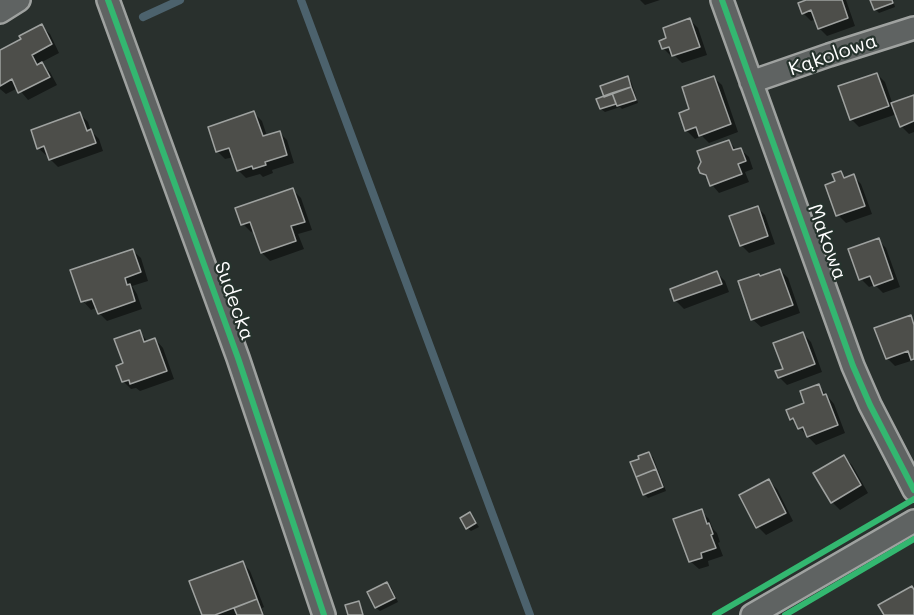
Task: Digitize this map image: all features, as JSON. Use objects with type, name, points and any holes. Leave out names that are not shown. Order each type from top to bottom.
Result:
[{"type":"street","points":[[0,12],[19,0]]},
{"type":"street","name":"Sudecka","points":[[108,0],[238,358],[324,615]]},
{"type":"street","name":"Makowa","points":[[722,0],[854,366],[870,405],[914,490]]},
{"type":"street","name":"Kąkolowa","points":[[752,82],[914,28]]},
{"type":"street","points":[[752,615],[914,521]]},
{"type":"building","points":[[806,0],[842,0],[848,18],[818,29],[811,10],[802,14],[798,3]]},
{"type":"building","points":[[870,0],[892,0],[893,3],[874,10]]},
{"type":"building","points":[[690,18],[700,47],[672,56],[669,47],[662,49],[659,41],[666,38],[663,28]]},
{"type":"building","points":[[42,24],[52,44],[32,55],[37,65],[42,62],[50,77],[18,93],[12,79],[0,86],[0,50],[21,39],[19,36]]},
{"type":"building","points":[[877,73],[889,106],[850,120],[838,86]]},
{"type":"building","points":[[628,76],[631,87],[604,97],[600,86]]},
{"type":"building","points":[[714,76],[731,124],[699,136],[696,127],[685,131],[679,113],[689,109],[682,87]]},
{"type":"building","points":[[631,87],[636,100],[617,106],[612,93]]},
{"type":"building","points":[[612,93],[616,104],[600,109],[596,99]]},
{"type":"building","points":[[914,95],[914,121],[900,127],[891,103]]},
{"type":"building","points":[[254,111],[263,136],[280,131],[287,155],[265,162],[266,165],[253,169],[252,166],[237,171],[229,148],[216,152],[208,127]]},
{"type":"building","points":[[80,112],[87,131],[91,129],[96,143],[49,160],[44,146],[37,149],[31,130]]},
{"type":"building","points":[[729,140],[733,150],[741,148],[746,161],[738,164],[742,174],[710,186],[706,175],[700,173],[698,168],[701,162],[697,151]]},
{"type":"building","points":[[841,171],[844,178],[854,174],[865,206],[836,216],[825,185],[835,181],[832,174]]},
{"type":"building","points":[[293,188],[305,222],[291,226],[296,241],[261,253],[250,222],[241,225],[235,208]]},
{"type":"building","points":[[758,206],[768,236],[740,246],[729,216]]},
{"type":"building","points":[[879,238],[893,279],[874,286],[870,276],[859,280],[848,249]]},
{"type":"building","points":[[133,249],[141,272],[125,278],[127,285],[130,284],[135,301],[98,314],[92,299],[81,302],[70,270]]},
{"type":"building","points":[[780,269],[793,305],[751,320],[738,281]]},
{"type":"building","points":[[717,271],[722,284],[674,301],[670,289]]},
{"type":"building","points":[[911,315],[914,325],[914,359],[911,360],[908,351],[886,359],[874,328]]},
{"type":"building","points":[[140,330],[144,342],[155,338],[167,371],[130,384],[129,380],[122,382],[116,366],[123,363],[114,339]]},
{"type":"building","points":[[803,332],[815,364],[778,378],[775,371],[783,369],[773,343]]},
{"type":"building","points":[[819,384],[823,395],[826,394],[838,425],[807,437],[803,427],[798,429],[793,418],[790,420],[786,410],[804,403],[800,391]]},
{"type":"building","points":[[649,452],[656,469],[636,477],[630,462]]},
{"type":"building","points":[[844,455],[861,485],[831,503],[813,473]]},
{"type":"building","points":[[656,469],[663,487],[643,495],[636,477]]},
{"type":"building","points":[[769,479],[786,513],[756,528],[739,495]]},
{"type":"building","points":[[702,509],[713,534],[711,535],[716,548],[701,553],[702,558],[689,562],[673,519]]},
{"type":"building","points":[[470,512],[476,523],[466,529],[460,518]]},
{"type":"building","points":[[243,561],[257,599],[215,615],[202,615],[189,581]]},
{"type":"building","points":[[387,582],[395,598],[375,608],[367,592]]},
{"type":"building","points":[[912,586],[914,615],[884,615],[878,605]]},
{"type":"building","points":[[257,599],[263,615],[237,615],[234,608]]},
{"type":"building","points":[[359,601],[363,615],[348,615],[345,605]]},
{"type":"waterway","points":[[143,17],[180,0]]},
{"type":"waterway","points":[[301,0],[530,615]]},
{"type":"cycle path","points":[[108,0],[238,358],[324,615]]},
{"type":"cycle path","points":[[722,0],[853,366],[870,405],[914,490]]},
{"type":"cycle path","points":[[715,615],[914,499]]},
{"type":"cycle path","points":[[785,615],[914,539]]}]
